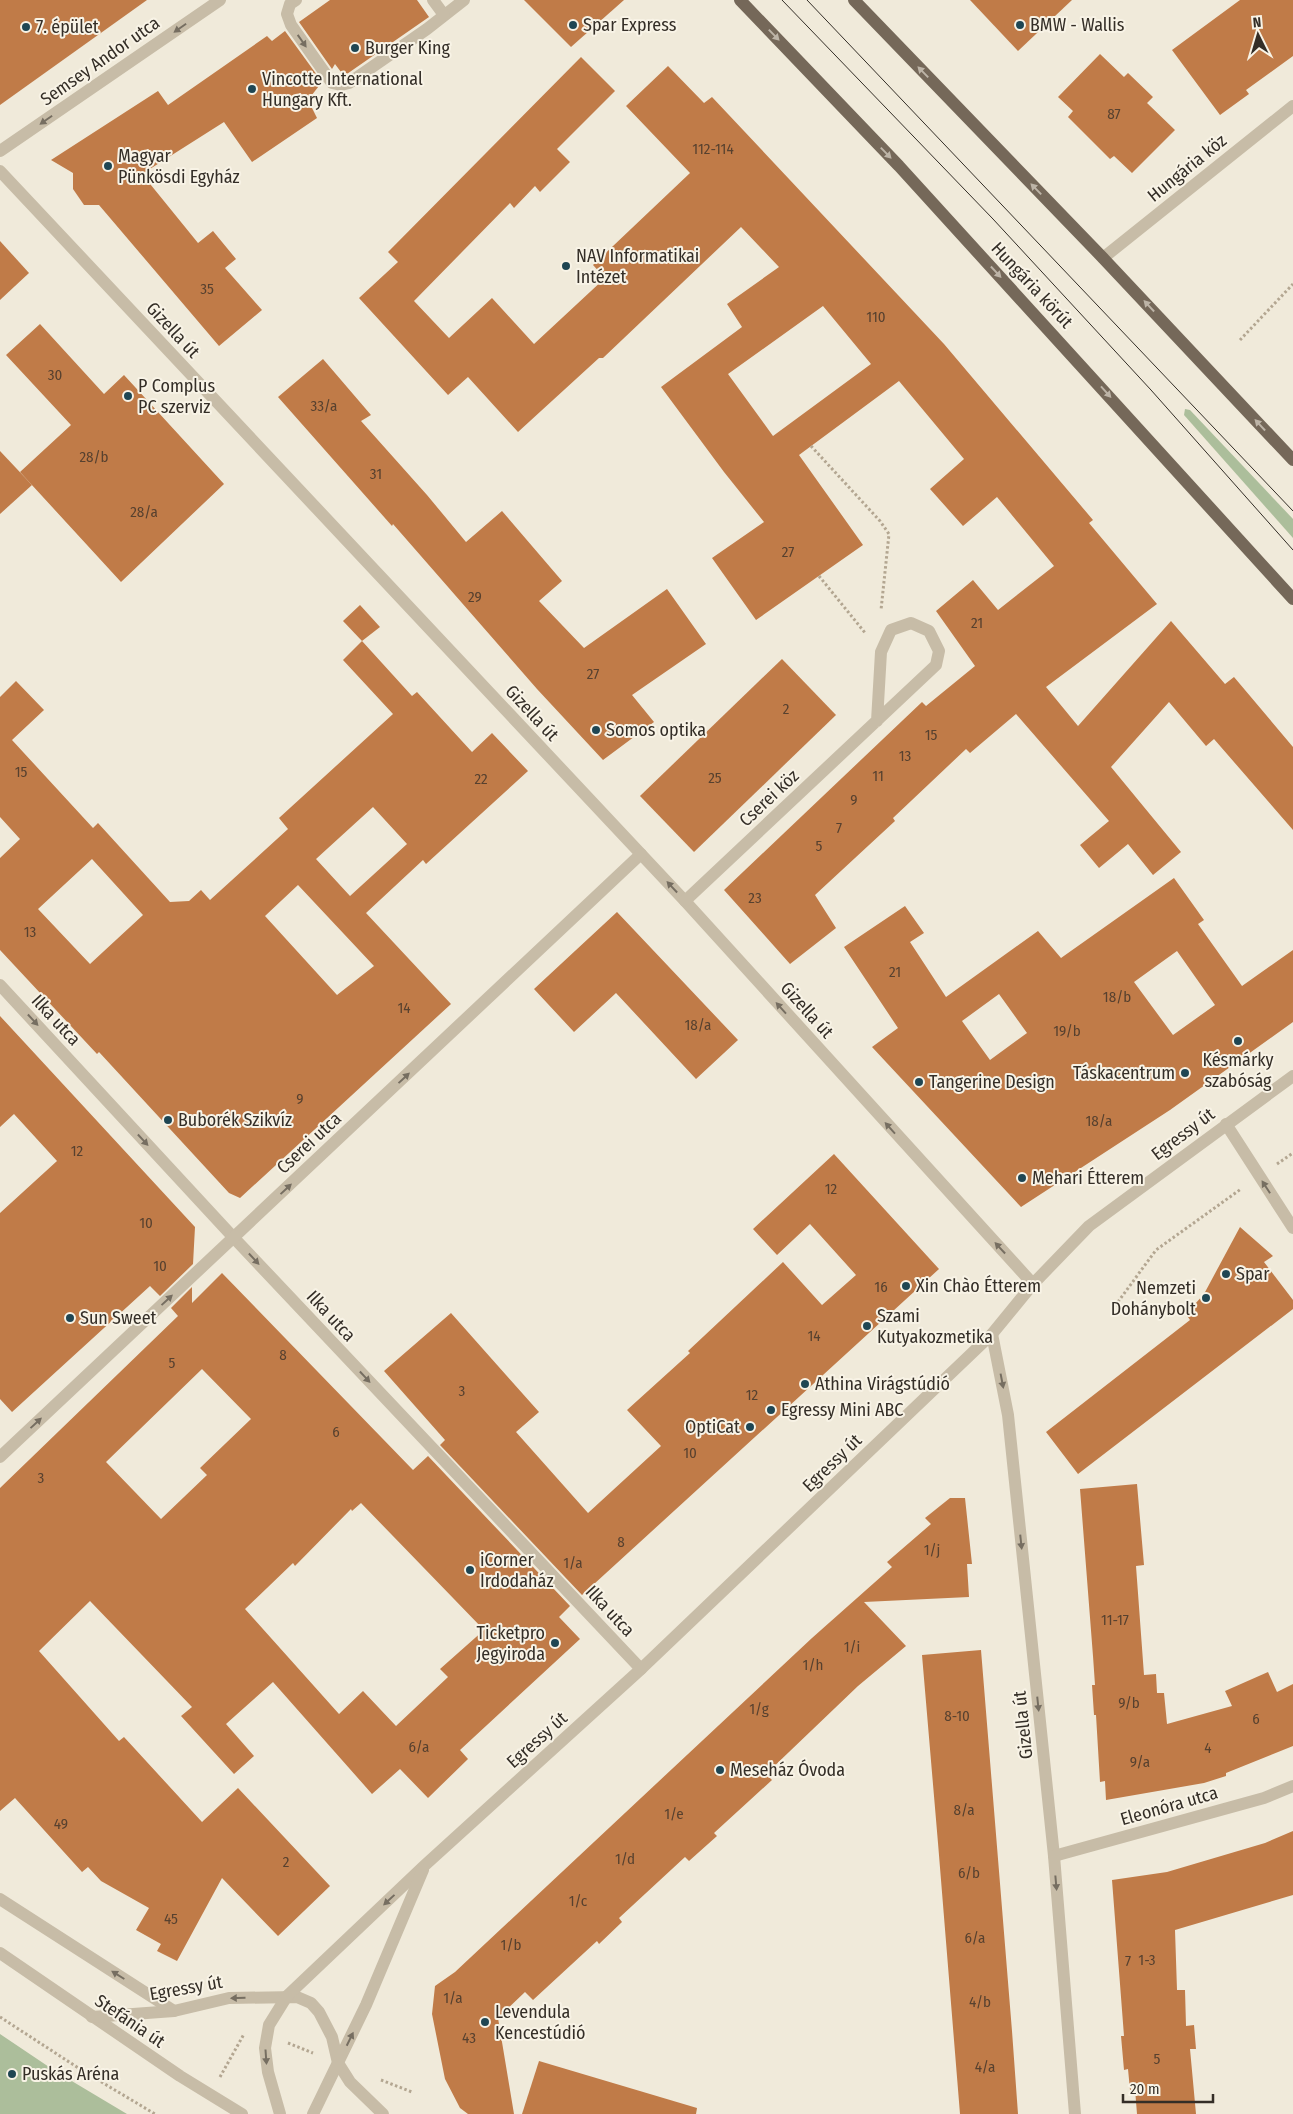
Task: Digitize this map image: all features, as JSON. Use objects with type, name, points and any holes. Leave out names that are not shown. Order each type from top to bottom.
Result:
[{"type":"main road","name":"Hungária körút","points":[[740,0],[913,181],[1293,599]]},
{"type":"main road","points":[[854,0],[1104,258],[1293,460]]},
{"type":"street","name":"Semsey Andor utca","points":[[0,151],[220,0]]},
{"type":"street","points":[[296,0],[290,4],[287,14],[290,25],[332,84],[341,85],[349,84],[427,29],[464,0]]},
{"type":"street","points":[[433,0],[444,15]]},
{"type":"street","name":"Hungária köz","points":[[1104,258],[1293,106]]},
{"type":"street","name":"Gizella út","points":[[0,171],[642,854],[1033,1284]]},
{"type":"street","name":"Cserei köz","points":[[685,901],[877,721],[936,665],[939,651],[929,631],[911,623],[891,630],[881,652],[877,721]]},
{"type":"street","name":"Cserei utca","points":[[0,1457],[642,854]]},
{"type":"street","name":"Ilka utca","points":[[0,984],[234,1238],[641,1669]]},
{"type":"street","name":"Egressy út","points":[[280,2114],[268,2072],[265,2048],[270,2025],[287,1996],[424,1866],[641,1669],[992,1334],[1033,1284],[1090,1226],[1293,1076]]},
{"type":"street","points":[[1226,1124],[1293,1228]]},
{"type":"street","name":"Gizella út","points":[[992,1334],[1008,1416],[1054,1856],[1075,2114]]},
{"type":"street","name":"Eleonóra utca","points":[[1054,1856],[1264,1798],[1293,1786]]},
{"type":"street","name":"Egressy út","points":[[313,2114],[366,2005],[424,1866]]},
{"type":"street","points":[[0,1899],[174,2011]]},
{"type":"street","name":"Stefánia út","points":[[0,1953],[92,2017],[242,2114]]},
{"type":"street","points":[[287,1996],[305,2000],[319,2012],[332,2037],[338,2063],[350,2082],[366,2100],[384,2114]]},
{"type":"street","name":"Egressy út","points":[[92,2017],[174,2011],[229,1998],[287,1996]]},
{"type":"path","points":[[1240,340],[1293,284]]},
{"type":"path","points":[[811,446],[880,521],[889,534],[881,615]]},
{"type":"path","points":[[819,576],[881,652]]},
{"type":"path","points":[[1115,1306],[1156,1250],[1293,1153]]},
{"type":"path","points":[[0,2017],[83,2072],[155,2114]]},
{"type":"path","points":[[210,2095],[248,2027]]},
{"type":"green space","points":[[1185,409],[1190,410],[1293,519],[1293,538],[1184,415]]},
{"type":"green space","points":[[0,2034],[55,2071],[127,2114],[0,2114]]},
{"type":"building","points":[[0,0],[147,0],[0,105]]},
{"type":"building","name":"Burger King","points":[[330,0],[417,0],[429,17],[344,76],[335,64],[332,69],[299,22]]},
{"type":"building","name":"Spar Express","points":[[524,0],[624,0],[571,47]]},
{"type":"building","name":"BMW - Wallis","points":[[970,0],[1072,0],[1018,51]]},
{"type":"building","points":[[1240,0],[1293,0],[1293,56],[1246,90],[1249,94],[1220,115],[1172,50]]},
{"type":"building","points":[[285,31],[322,82],[308,100],[317,118],[252,162],[224,122],[142,174],[198,243],[213,231],[236,259],[225,268],[262,310],[219,346],[99,205],[84,205],[73,189],[73,173],[51,160],[158,91],[168,105],[267,36],[272,41]]},
{"type":"building","points":[[1100,54],[1124,77],[1128,73],[1153,97],[1147,103],[1175,130],[1132,173],[1114,156],[1110,159],[1068,117],[1073,111],[1058,97]]},
{"type":"building","points":[[581,57],[615,91],[557,149],[570,162],[540,192],[535,186],[514,208],[510,203],[414,301],[449,338],[492,298],[534,344],[605,278],[593,265],[690,173],[626,106],[668,66],[704,103],[712,97],[944,344],[1093,520],[1089,523],[1157,604],[1046,687],[1078,726],[1171,621],[1225,684],[1234,677],[1293,747],[1293,830],[1214,739],[1206,746],[1169,702],[1111,767],[1181,852],[1153,875],[1128,844],[1099,868],[1080,845],[1109,821],[1016,714],[970,753],[966,749],[893,818],[895,821],[815,895],[836,928],[790,964],[724,890],[922,702],[926,706],[975,666],[936,611],[973,580],[998,610],[1054,566],[997,497],[963,526],[930,489],[964,459],[899,381],[799,455],[863,545],[756,620],[712,558],[764,522],[661,387],[742,327],[727,304],[779,267],[741,227],[603,358],[599,358],[518,432],[468,377],[448,395],[359,298],[398,262],[388,252]],"holes":[[[823,306],[871,364],[773,436],[728,374]]]},
{"type":"building","points":[[0,241],[29,273],[0,300]]},
{"type":"building","points":[[40,324],[104,394],[124,375],[224,484],[121,582],[20,472],[71,425],[6,355]]},
{"type":"building","points":[[323,359],[371,415],[361,421],[466,542],[502,511],[562,581],[539,601],[584,648],[667,589],[706,644],[632,695],[654,722],[603,760],[537,689],[393,524],[392,526],[278,397]]},
{"type":"building","points":[[0,451],[32,485],[0,514]]},
{"type":"building","points":[[360,605],[380,627],[362,641],[343,621]]},
{"type":"building","points":[[362,641],[412,696],[417,692],[472,752],[492,733],[528,771],[426,864],[423,860],[366,913],[451,1004],[240,1198],[229,1193],[99,1052],[97,1054],[0,950],[0,858],[20,839],[0,817],[0,697],[16,681],[44,710],[12,740],[93,828],[98,823],[170,902],[189,901],[201,890],[210,900],[288,829],[279,818],[393,714],[343,660]],"holes":[[[373,807],[407,844],[350,896],[316,859]],[[92,859],[143,915],[90,964],[38,909]],[[298,885],[374,966],[337,995],[265,916]]]},
{"type":"building","points":[[782,659],[836,715],[694,852],[640,796]]},
{"type":"building","points":[[1174,878],[1204,920],[1198,924],[1242,986],[1293,950],[1293,1022],[1170,1110],[1021,1207],[872,1047],[898,1028],[844,947],[905,906],[924,933],[910,942],[946,997],[1038,931],[1061,958]],"holes":[[[1177,951],[1215,1005],[1173,1035],[1134,982]],[[999,994],[1027,1033],[990,1060],[962,1021]]]},
{"type":"building","points":[[617,912],[738,1040],[696,1079],[616,993],[574,1032],[534,989]]},
{"type":"building","points":[[0,1016],[195,1227],[193,1264],[160,1296],[150,1286],[12,1412],[0,1399],[0,1213],[57,1161],[14,1114],[0,1127]]},
{"type":"building","points":[[834,1154],[939,1269],[582,1595],[440,1445],[445,1440],[384,1371],[451,1313],[539,1412],[516,1432],[588,1513],[661,1446],[627,1410],[690,1353],[688,1351],[783,1262],[822,1305],[856,1275],[810,1224],[777,1255],[753,1229]]},
{"type":"building","points":[[1240,1227],[1273,1256],[1264,1262],[1293,1300],[1293,1309],[1078,1474],[1046,1432],[1190,1320],[1186,1314],[1204,1294]]},
{"type":"building","points":[[222,1273],[413,1470],[428,1456],[570,1606],[559,1617],[580,1639],[460,1750],[468,1759],[428,1798],[400,1769],[372,1794],[273,1682],[226,1724],[254,1756],[234,1774],[181,1716],[192,1707],[90,1601],[39,1651],[119,1741],[124,1737],[202,1822],[238,1788],[330,1886],[278,1936],[222,1878],[177,1961],[157,1951],[161,1944],[136,1930],[149,1908],[101,1881],[88,1867],[82,1872],[15,1798],[0,1811],[0,1488],[178,1316],[171,1308],[192,1287],[192,1303]],"holes":[[[202,1369],[251,1419],[200,1468],[207,1475],[161,1519],[106,1462]],[[361,1503],[484,1630],[440,1669],[448,1677],[396,1726],[363,1691],[339,1714],[245,1609],[293,1563],[295,1566],[351,1509],[352,1511]]]},
{"type":"building","points":[[1137,1484],[1144,1565],[1136,1566],[1144,1675],[1156,1674],[1157,1693],[1164,1693],[1167,1724],[1232,1706],[1225,1691],[1268,1672],[1277,1692],[1293,1684],[1293,1746],[1226,1773],[1226,1776],[1204,1783],[1106,1800],[1105,1781],[1100,1782],[1096,1715],[1094,1715],[1092,1685],[1095,1685],[1080,1489]]},
{"type":"building","points":[[950,1498],[965,1498],[972,1564],[967,1564],[969,1597],[864,1602],[906,1646],[858,1686],[766,1774],[772,1780],[714,1833],[717,1836],[689,1861],[685,1857],[619,1918],[622,1922],[599,1944],[597,1941],[533,2000],[525,1992],[498,2018],[514,2114],[468,2114],[460,2108],[445,2079],[432,2014],[435,1986],[455,1972],[812,1638],[892,1567],[887,1562],[931,1524],[925,1518]]},
{"type":"building","points":[[981,1650],[1018,2114],[960,2114],[922,1655]]},
{"type":"building","points":[[1293,1831],[1293,1895],[1175,1930],[1177,1990],[1185,1990],[1186,2026],[1194,2025],[1196,2049],[1190,2049],[1196,2114],[1137,2114],[1135,2089],[1130,2090],[1128,2069],[1124,2070],[1121,2036],[1124,2036],[1112,1880],[1167,1872],[1265,1843]]},
{"type":"building","points":[[539,2061],[697,2108],[696,2114],[522,2114]]},
{"type":"tram line","points":[[782,0],[993,219],[1151,390],[1293,550]]},
{"type":"tram line","points":[[807,0],[1293,511]]},
{"type":"place","name":"Spar Express","points":[[573,25]]},
{"type":"place","name":"BMW - Wallis","points":[[1020,25]]},
{"type":"place","name":"7. épület","points":[[26,27]]},
{"type":"place","name":"Burger King","points":[[355,48]]},
{"type":"place","name":"Vincotte International Hungary Kft.","points":[[252,89]]},
{"type":"place","name":"Magyar Pünkösdi Egyház","points":[[108,166]]},
{"type":"place","name":"NAV Informatikai Intézet","points":[[566,266]]},
{"type":"place","name":"P Complus PC szerviz","points":[[128,396]]},
{"type":"place","name":"Somos optika","points":[[596,730]]},
{"type":"place","name":"Késmárky szabóság","points":[[1238,1041]]},
{"type":"place","name":"Táskacentrum","points":[[1185,1073]]},
{"type":"place","name":"Tangerine Design","points":[[919,1082]]},
{"type":"place","name":"Buborék Szikvíz","points":[[168,1120]]},
{"type":"place","name":"Mehari Étterem","points":[[1022,1178]]},
{"type":"place","name":"Spar","points":[[1226,1274]]},
{"type":"place","name":"Xin Chào Étterem","points":[[906,1286]]},
{"type":"place","name":"Nemzeti Dohánybolt","points":[[1206,1298]]},
{"type":"place","name":"Sun Sweet","points":[[70,1318]]},
{"type":"place","name":"Szami Kutyakozmetika","points":[[867,1326]]},
{"type":"place","name":"Athina Virágstúdió","points":[[805,1384]]},
{"type":"place","name":"Egressy Mini ABC","points":[[771,1410]]},
{"type":"place","name":"OptiCat","points":[[750,1427]]},
{"type":"place","name":"iCorner Irdodaház","points":[[470,1570]]},
{"type":"place","name":"Ticketpro Jegyiroda","points":[[555,1643]]},
{"type":"place","name":"Meseház Óvoda","points":[[720,1770]]},
{"type":"place","name":"Levendula Kencestúdió","points":[[485,2022]]},
{"type":"place","name":"Puskás Aréna","points":[[12,2074]]}]
